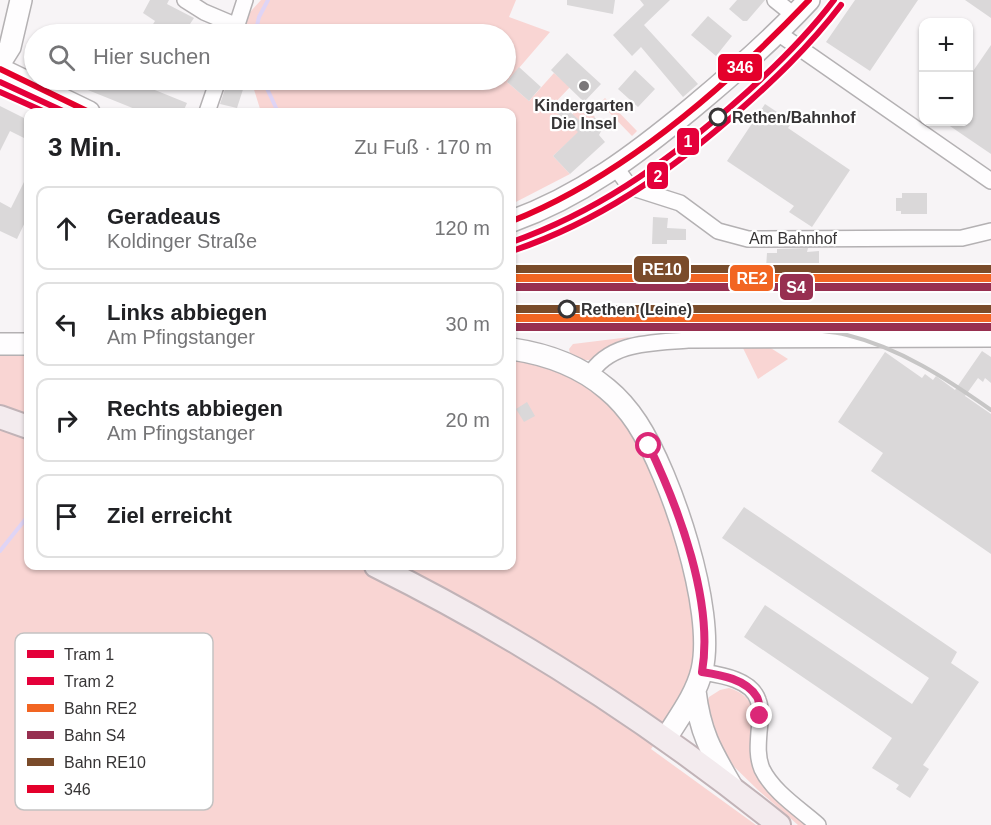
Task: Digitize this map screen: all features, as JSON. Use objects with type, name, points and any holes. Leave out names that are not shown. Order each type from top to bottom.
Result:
[{"type":"main road","points":[[0,417],[24,426]]},
{"type":"main road","points":[[384,570],[515,640],[591,687],[666,738],[779,825]]},
{"type":"street","points":[[0,63],[10,47],[21,0]]},
{"type":"street","points":[[185,0],[225,24]]},
{"type":"street","points":[[237,24],[245,0]]},
{"type":"street","points":[[775,0],[795,16]]},
{"type":"street","points":[[516,219],[554,203],[616,168],[728,78],[778,33],[809,0]]},
{"type":"street","points":[[778,33],[991,181]]},
{"type":"street","points":[[0,69],[24,81]]},
{"type":"street","points":[[43,90],[81,108]]},
{"type":"street","points":[[208,108],[215,90]]},
{"type":"street","name":"Am Bahnhof","points":[[616,168],[630,187],[680,203],[718,231],[748,239],[962,238],[991,231]]},
{"type":"street","points":[[589,376],[610,356],[638,344],[688,340],[991,339]]},
{"type":"street","points":[[0,345],[24,344]]},
{"type":"street","points":[[516,350],[556,360],[589,376],[607,389],[637,423],[666,481],[687,544],[703,621],[705,652],[698,682],[698,718],[709,748],[732,787]]},
{"type":"street","points":[[666,738],[698,682],[728,676],[748,688],[758,698],[760,716],[757,753],[763,770],[775,787],[818,825]]},
{"type":"shaded area","points":[[261,0],[516,0],[509,17],[550,32],[516,72],[516,24],[243,24],[243,20]]},
{"type":"shaded area","points":[[554,73],[570,87],[551,107],[566,121],[581,105],[595,117],[553,156],[570,174],[516,202],[516,108],[260,108],[254,90],[516,90],[529,101]]},
{"type":"shaded area","points":[[605,98],[637,131],[632,136],[600,103]]},
{"type":"shaded area","points":[[630,337],[617,342],[591,360],[571,357],[569,349],[573,344]]},
{"type":"shaded area","points":[[766,345],[788,359],[758,379],[742,346]]},
{"type":"shaded area","points":[[24,353],[24,570],[516,570],[516,353],[541,359],[600,394],[629,425],[660,480],[683,546],[701,651],[677,713],[651,749],[756,825],[0,825],[0,354]]},
{"type":"shaded area","points":[[729,688],[740,693],[752,706],[755,724],[752,755],[812,825],[798,825],[719,752],[705,708],[709,697],[720,690]]},
{"type":"building","points":[[150,0],[169,0],[167,4],[194,18],[190,24],[153,24],[155,21],[143,13]]},
{"type":"building","points":[[567,0],[615,0],[613,14],[567,5]]},
{"type":"building","points":[[640,0],[670,0],[644,25],[698,84],[683,97],[641,47],[632,56],[613,35],[644,5]]},
{"type":"building","points":[[737,0],[765,0],[747,21],[743,21],[729,9]]},
{"type":"building","points":[[855,0],[918,0],[870,71],[826,42]]},
{"type":"building","points":[[965,0],[991,0],[991,18]]},
{"type":"building","points":[[708,16],[732,36],[716,56],[691,35]]},
{"type":"building","points":[[991,45],[991,154],[950,126],[973,126],[973,71]]},
{"type":"building","name":"Kindergarten Die Insel","points":[[567,53],[601,84],[584,102],[551,70]]},
{"type":"building","points":[[519,67],[541,87],[529,101],[516,90],[516,71]]},
{"type":"building","points":[[635,70],[655,89],[638,107],[618,89]]},
{"type":"building","points":[[88,90],[155,90],[187,103],[185,108],[133,108]]},
{"type":"building","points":[[225,90],[243,90],[237,108],[220,104]]},
{"type":"building","name":"Kindergarten Die Insel","points":[[561,104],[586,126],[594,117],[604,126],[599,135],[605,142],[570,174],[553,156],[578,132],[555,111]]},
{"type":"building","points":[[765,104],[792,122],[788,128],[850,170],[812,227],[789,212],[794,206],[727,161]]},
{"type":"building","points":[[0,106],[24,118],[24,138],[10,131],[0,151]]},
{"type":"building","points":[[24,182],[24,224],[17,239],[0,231],[0,202],[11,208]]},
{"type":"building","points":[[902,193],[927,193],[927,214],[901,214],[901,211],[896,211],[896,198],[902,198]]},
{"type":"building","points":[[653,217],[668,218],[667,228],[686,229],[686,240],[667,240],[667,244],[652,244]]},
{"type":"building","points":[[808,248],[807,252],[819,251],[819,264],[804,264],[805,268],[766,268],[767,253],[777,253],[777,249]]},
{"type":"building","points":[[982,351],[991,357],[991,383],[985,378],[983,382],[978,378],[965,396],[991,414],[991,554],[871,471],[883,453],[838,422],[885,352],[922,378],[925,374],[933,380],[936,376],[955,390]]},
{"type":"building","points":[[527,402],[535,416],[524,422],[516,409]]},
{"type":"building","points":[[744,507],[957,652],[951,663],[979,682],[923,765],[929,769],[910,798],[896,789],[899,785],[872,768],[892,738],[744,637],[765,605],[912,704],[929,678],[722,538]]},
{"type":"waterway","points":[[257,24],[268,0]]},
{"type":"waterway","points":[[268,90],[276,108]]},
{"type":"waterway","points":[[0,551],[24,521]]},
{"type":"railway","points":[[768,327],[847,335],[886,348],[922,366],[991,410]]},
{"type":"tram line","name":"1","points":[[516,240],[572,217],[653,168],[729,108],[771,70],[810,30],[834,0]]},
{"type":"tram line","name":"2","points":[[516,250],[575,225],[603,210],[682,158],[776,77],[803,50],[841,5]]},
{"type":"tram line","name":"1","points":[[0,82],[56,108]]},
{"type":"tram line","name":"2","points":[[0,92],[36,108]]},
{"type":"rail line","name":"RE10","points":[[516,269],[991,269]]},
{"type":"rail line","name":"RE2","points":[[516,278],[991,278]]},
{"type":"rail line","name":"S4","points":[[516,287],[991,287]]},
{"type":"rail line","name":"RE10","points":[[516,309],[991,309]]},
{"type":"rail line","name":"RE2","points":[[516,318],[991,318]]},
{"type":"rail line","name":"S4","points":[[516,327],[991,327]]},
{"type":"transit line","name":"346","points":[[516,219],[594,180],[671,126],[744,65],[809,0]]},
{"type":"transit line","name":"346","points":[[0,69],[24,81]]},
{"type":"transit line","name":"346","points":[[43,90],[81,108]]},
{"type":"place","name":"Kindergarten Die Insel","points":[[584,86]]},
{"type":"place","name":"Rethen/Bahnhof","points":[[718,117]]},
{"type":"place","name":"Rethen (Leine)","points":[[567,309]]},
{"type":"route","points":[[649,446],[666,481],[687,544],[698,590],[705,652],[702,672],[728,676],[748,688],[758,698],[760,716]]}]
